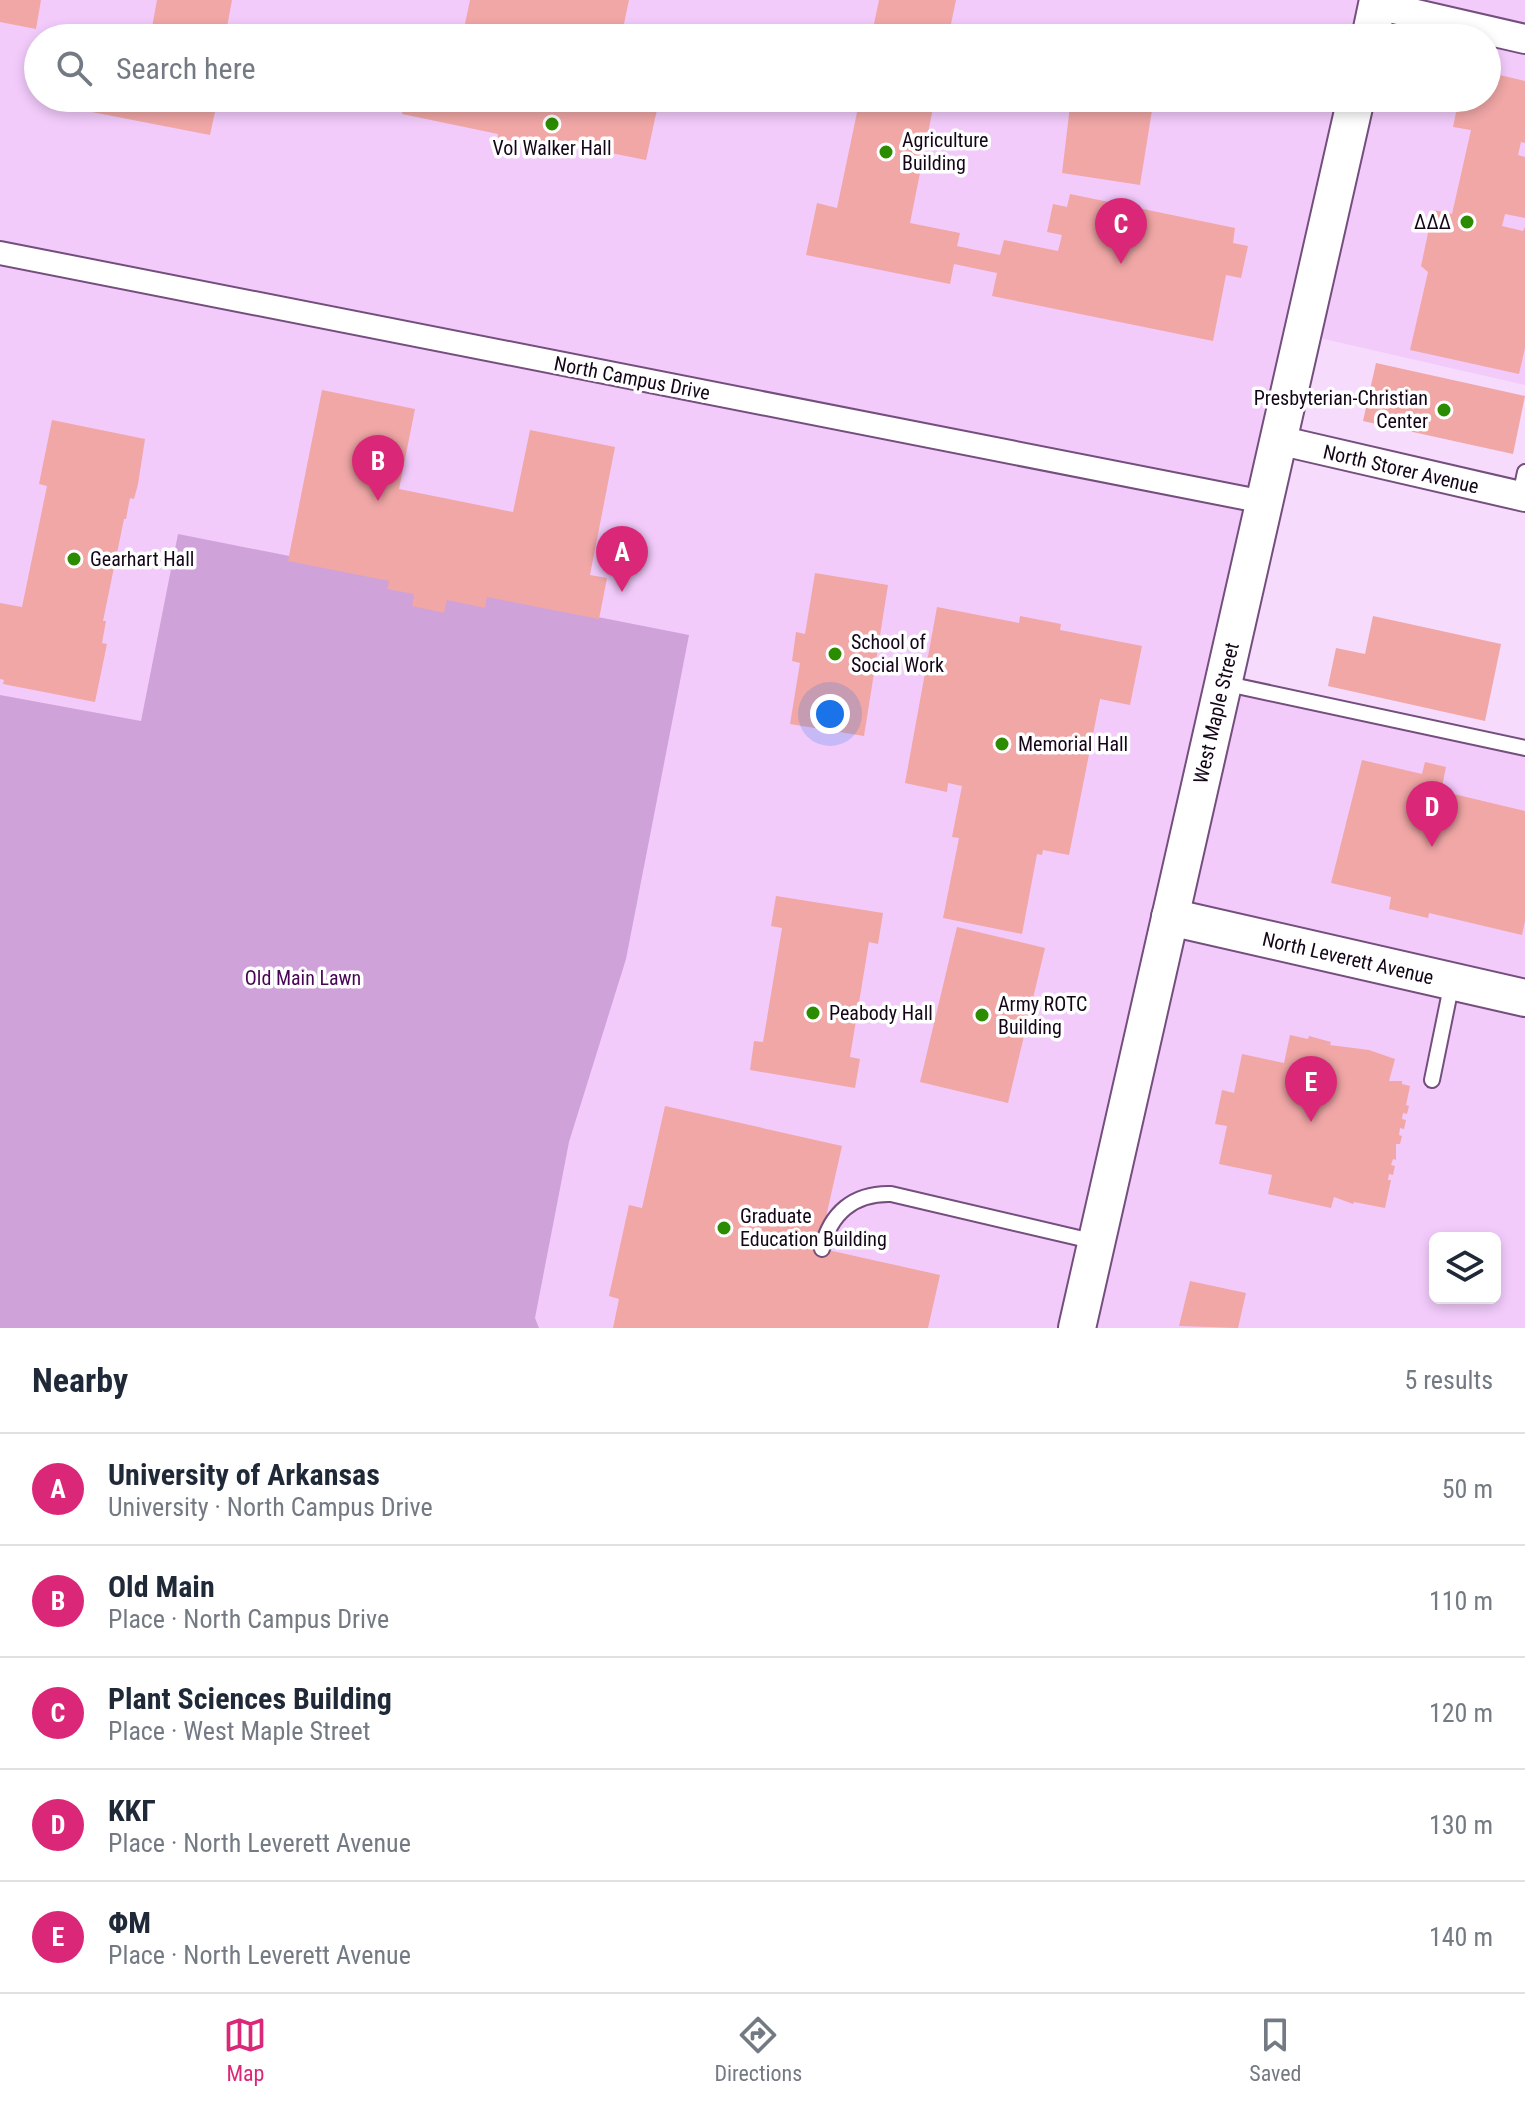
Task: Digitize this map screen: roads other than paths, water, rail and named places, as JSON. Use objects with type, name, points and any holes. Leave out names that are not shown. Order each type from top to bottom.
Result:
[{"type":"street","points":[[1375,14],[1435,24]]},
{"type":"street","points":[[1501,35],[1525,39]]},
{"type":"street","name":"West Maple Street","points":[[1077,1328],[1353,112]]},
{"type":"street","name":"North Campus Drive","points":[[0,253],[1264,502]]},
{"type":"street","name":"North Storer Avenue","points":[[1278,440],[1523,489]]},
{"type":"street","name":"North Leverett Avenue","points":[[1170,917],[1525,998]]},
{"type":"lane","points":[[1223,682],[1525,748]]},
{"type":"lane","points":[[1432,1080],[1452,981]]},
{"type":"lane","points":[[822,1249],[825,1234],[843,1207],[875,1194],[891,1194],[1097,1242]]},
{"type":"place","name":"Vol Walker Hall","points":[[552,124]]},
{"type":"place","name":"Agriculture Building","points":[[886,152]]},
{"type":"place","name":"ΔΔΔ","points":[[1467,222]]},
{"type":"place","name":"Plant Sciences Building","points":[[1121,264]]},
{"type":"place","name":"Presbyterian-Christian Center","points":[[1444,410]]},
{"type":"place","name":"Old Main","points":[[378,501]]},
{"type":"place","name":"Gearhart Hall","points":[[74,559]]},
{"type":"place","name":"University of Arkansas","points":[[622,592]]},
{"type":"place","name":"School of Social Work","points":[[835,654]]},
{"type":"place","name":"Memorial Hall","points":[[1002,744]]},
{"type":"place","name":"ΚΚΓ","points":[[1432,847]]},
{"type":"place","name":"Peabody Hall","points":[[813,1013]]},
{"type":"place","name":"Army ROTC Building","points":[[982,1015]]},
{"type":"place","name":"ΦΜ","points":[[1311,1122]]},
{"type":"place","name":"Graduate Education Building","points":[[724,1228]]},
{"type":"park label","name":"Old Main Lawn","points":[[303,978]]}]
